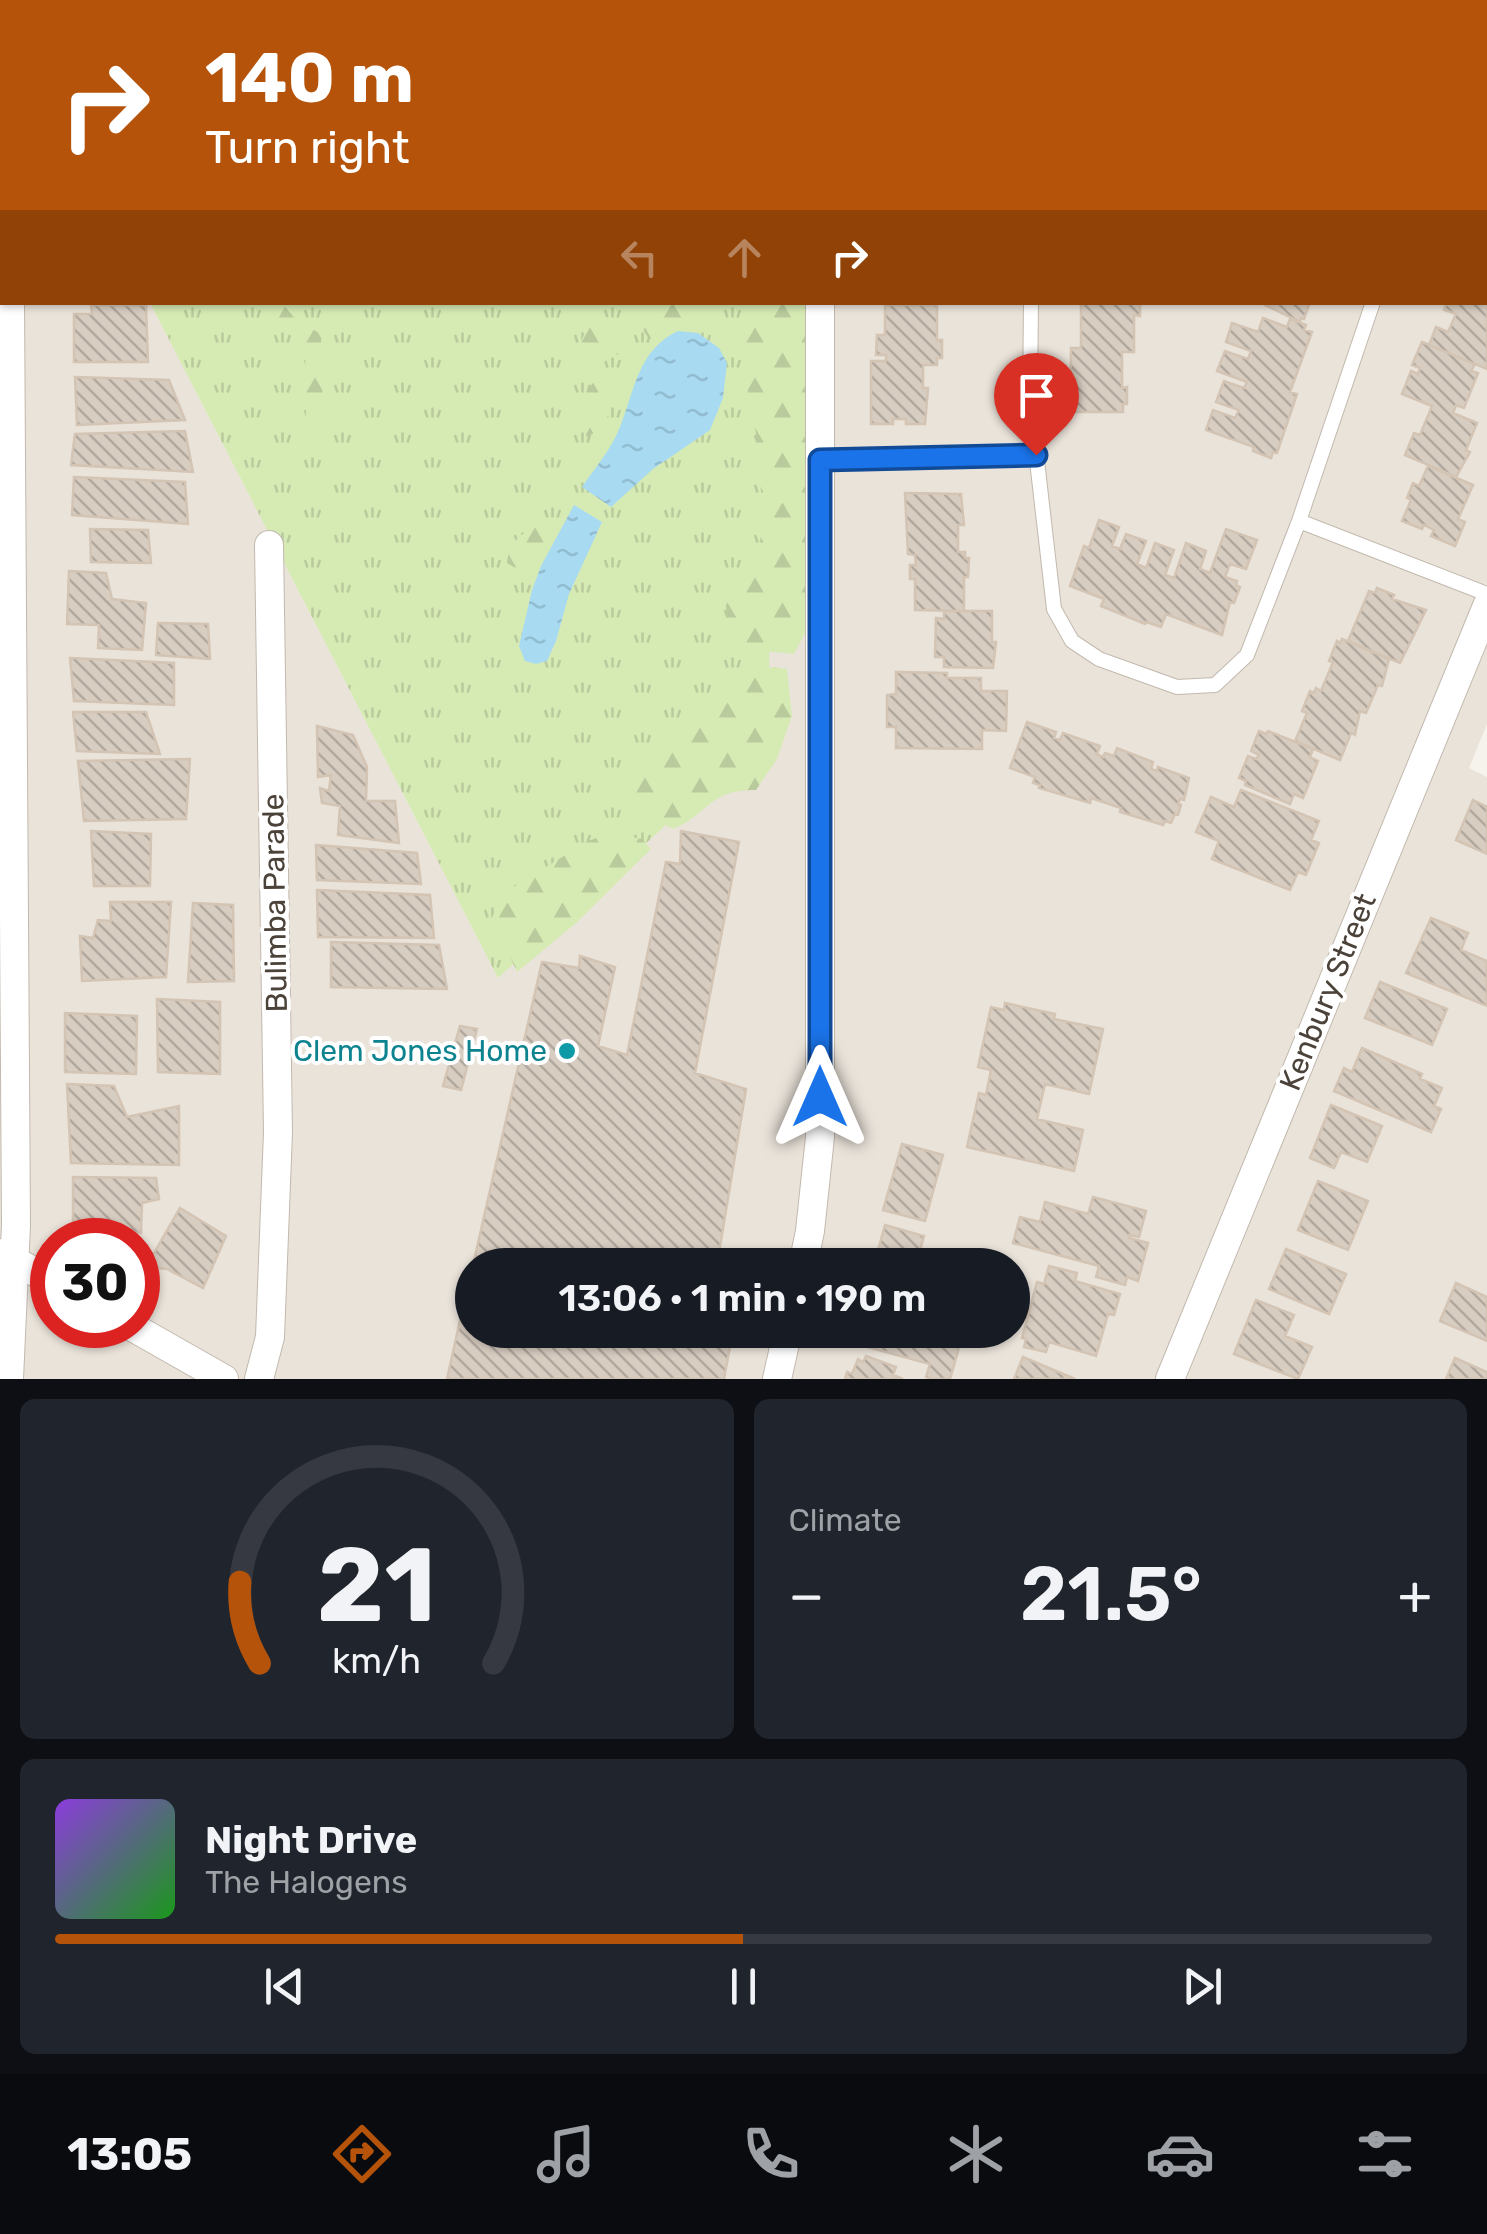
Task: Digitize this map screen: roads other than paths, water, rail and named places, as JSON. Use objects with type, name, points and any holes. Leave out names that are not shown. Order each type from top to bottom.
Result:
[{"type":"street","points":[[9,1379],[10,305]]},
{"type":"street","points":[[806,1248],[820,1137],[820,305]]},
{"type":"street","name":"Bulimba Parade","points":[[259,1379],[270,1337],[278,1132],[269,545]]},
{"type":"street","name":"Kenbury Street","points":[[1176,1377],[1487,606]]},
{"type":"street","points":[[8,1256],[30,1269]]},
{"type":"street","points":[[160,1343],[224,1379]]},
{"type":"street","points":[[777,1379],[784,1348]]},
{"type":"lane","points":[[1031,305],[1030,400],[1054,609],[1072,641],[1099,659],[1177,687],[1215,685],[1247,655],[1299,521],[1371,305]]},
{"type":"lane","points":[[820,460],[1036,455]]},
{"type":"lane","points":[[1299,521],[1487,594]]},
{"type":"water","points":[[678,331],[698,333],[719,348],[727,363],[723,398],[710,430],[653,469],[611,507],[582,487],[617,435],[646,360]]},
{"type":"water","points":[[574,505],[602,522],[569,594],[547,661],[525,661],[519,646],[532,590]]},
{"type":"place","name":"Clem Jones Home","points":[[567,1051]]}]
